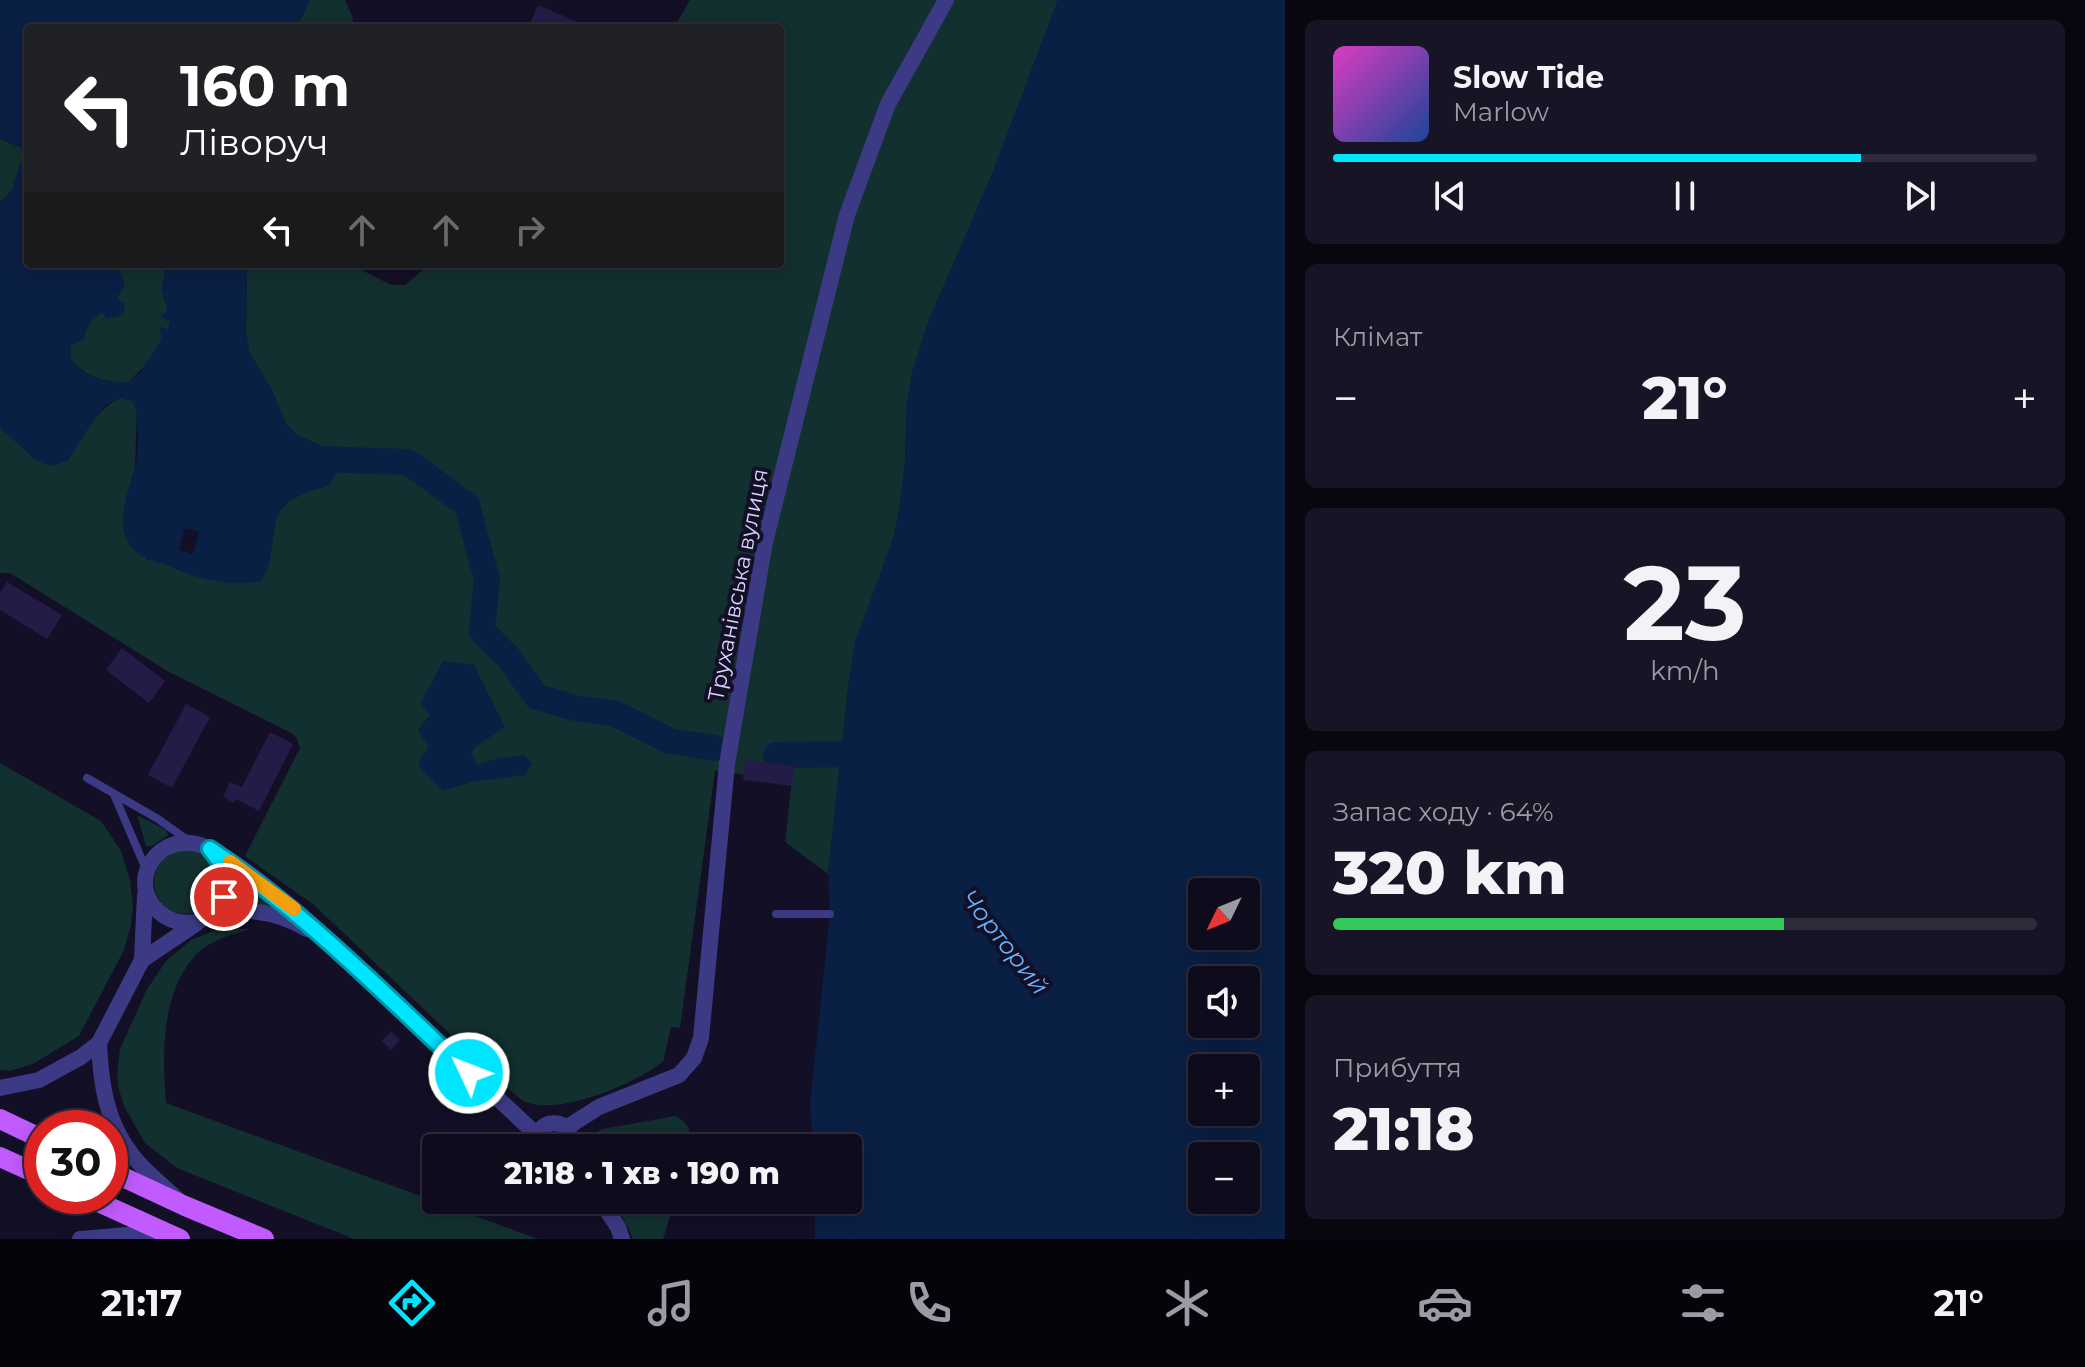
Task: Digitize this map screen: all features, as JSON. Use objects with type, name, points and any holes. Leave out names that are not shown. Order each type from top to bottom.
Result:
[{"type":"main road","points":[[0,1119],[24,1130]]},
{"type":"main road","points":[[0,1157],[24,1168]]},
{"type":"main road","points":[[128,1179],[264,1239]]},
{"type":"main road","points":[[125,1214],[171,1235]]},
{"type":"street","name":"Труханівська вулиця","points":[[541,1134],[542,1128],[549,1123],[558,1123],[566,1128],[599,1107],[679,1075],[694,1058],[701,1038],[727,764],[765,542],[847,215],[888,104],[946,0]]},
{"type":"street","points":[[0,1088],[39,1080],[81,1057],[99,1043],[142,960],[146,878],[155,855],[170,844],[190,841],[210,849],[259,882],[332,944],[531,1134]]},
{"type":"street","points":[[142,960],[207,917],[224,897],[227,884],[224,865],[210,849]]},
{"type":"street","points":[[146,878],[151,902],[157,911],[174,921],[183,923],[234,909],[268,913],[297,923],[332,944]]},
{"type":"street","points":[[99,1043],[105,1103],[116,1129],[133,1156],[185,1206]]},
{"type":"street","points":[[566,1128],[569,1134]]},
{"type":"street","points":[[609,1214],[622,1239]]},
{"type":"street","points":[[80,1239],[89,1236],[171,1235]]},
{"type":"lane","points":[[87,778],[190,841]]},
{"type":"lane","points":[[115,796],[146,878]]},
{"type":"lane","points":[[776,914],[830,914]]},
{"type":"green space","points":[[310,0],[345,0],[353,18],[352,24],[298,24]]},
{"type":"green space","points":[[690,0],[1058,0],[993,172],[929,320],[913,370],[907,403],[900,506],[893,539],[856,642],[849,680],[828,874],[785,842],[792,780],[715,771],[680,1028],[671,1027],[663,1062],[617,1088],[577,1101],[541,1105],[523,1101],[506,1087],[314,905],[245,856],[300,748],[297,738],[169,672],[10,573],[0,573],[0,427],[37,461],[67,461],[103,410],[120,398],[133,401],[137,412],[135,466],[146,559],[184,572],[271,552],[276,515],[290,500],[309,491],[332,451],[297,435],[286,424],[271,388],[249,353],[246,333],[247,268],[358,268],[391,285],[405,285],[425,268],[784,268],[784,24],[676,24]]},
{"type":"green space","points":[[0,139],[24,149],[24,152],[12,191],[0,202]]},
{"type":"green space","points":[[118,268],[162,268],[165,271],[162,291],[171,320],[168,330],[160,327],[162,339],[151,358],[126,383],[95,377],[70,358],[71,345],[83,339],[89,323],[116,298]]},
{"type":"green space","points":[[0,763],[101,821],[121,851],[130,880],[133,905],[124,950],[79,1036],[33,1064],[10,1071],[0,1070]]},
{"type":"green space","points":[[137,815],[166,830],[168,835],[150,847],[146,846]]},
{"type":"green space","points":[[180,850],[192,850],[209,859],[216,870],[216,894],[209,905],[192,914],[180,914],[168,909],[159,900],[154,888],[154,876],[159,864],[168,855]]},
{"type":"green space","points":[[240,879],[268,897],[270,902],[267,906],[235,904],[230,900],[235,880]]},
{"type":"green space","points":[[218,929],[250,929],[206,947],[183,972],[175,989],[166,1026],[166,1103],[422,1197],[422,1214],[470,1214],[538,1239],[354,1239],[177,1168],[145,1143],[125,1108],[119,1090],[117,1073],[120,1049],[147,989],[167,960],[191,940]]},
{"type":"green space","points":[[676,1116],[689,1129],[690,1134],[594,1134],[602,1129]]},
{"type":"green space","points":[[621,1214],[671,1214],[663,1239],[633,1239]]},
{"type":"water","points":[[0,0],[310,0],[298,24],[24,24],[24,149],[0,139]]},
{"type":"water","points":[[1058,0],[1285,0],[1285,1239],[815,1239],[815,1214],[862,1214],[862,1134],[812,1134],[810,1104],[830,914],[828,874],[849,681],[855,642],[893,539],[905,461],[907,403],[913,370],[929,320],[993,172]]},
{"type":"water","points":[[24,152],[24,268],[119,268],[125,285],[117,298],[125,304],[123,315],[107,319],[102,312],[89,323],[83,339],[71,345],[71,359],[95,378],[126,383],[141,372],[162,339],[159,327],[168,329],[171,321],[160,317],[168,310],[162,291],[165,271],[162,268],[247,268],[246,333],[250,353],[271,388],[286,424],[297,435],[332,451],[339,467],[330,485],[304,493],[281,509],[269,564],[261,581],[229,583],[196,576],[145,558],[128,542],[124,531],[124,506],[138,442],[133,401],[120,398],[107,404],[67,461],[51,466],[37,461],[0,427],[0,202],[12,191]]},
{"type":"water","points":[[443,661],[474,665],[505,727],[475,747],[471,754],[477,765],[525,755],[532,764],[525,775],[471,782],[443,791],[419,767],[420,759],[429,747],[418,730],[430,715],[421,703]]},
{"type":"pier","points":[[185,528],[199,532],[193,554],[179,550]]},
{"type":"building","points":[[538,5],[583,24],[530,24]]},
{"type":"building","points":[[7,582],[62,615],[47,639],[0,610],[0,593]]},
{"type":"building","points":[[122,648],[165,681],[149,703],[106,670]]},
{"type":"building","points":[[186,704],[210,717],[172,788],[148,775]]},
{"type":"building","points":[[270,732],[293,744],[259,811],[236,799],[234,803],[223,797],[230,782],[242,787]]},
{"type":"building","points":[[745,760],[794,766],[792,786],[743,780]]},
{"type":"building","points":[[391,1031],[400,1040],[391,1050],[382,1041]]},
{"type":"waterway","name":"Чорторий","points":[[303,453],[318,459],[408,462],[467,505],[487,580],[482,631],[508,657],[537,697],[575,708],[616,714],[670,741],[714,748]]},
{"type":"waterway","name":"Чорторий","points":[[776,755],[857,754],[869,769]]},
{"type":"slow traffic","points":[[230,862],[294,909]]},
{"type":"route","points":[[224,897],[227,884],[224,865],[210,849],[299,913],[469,1073]]}]
